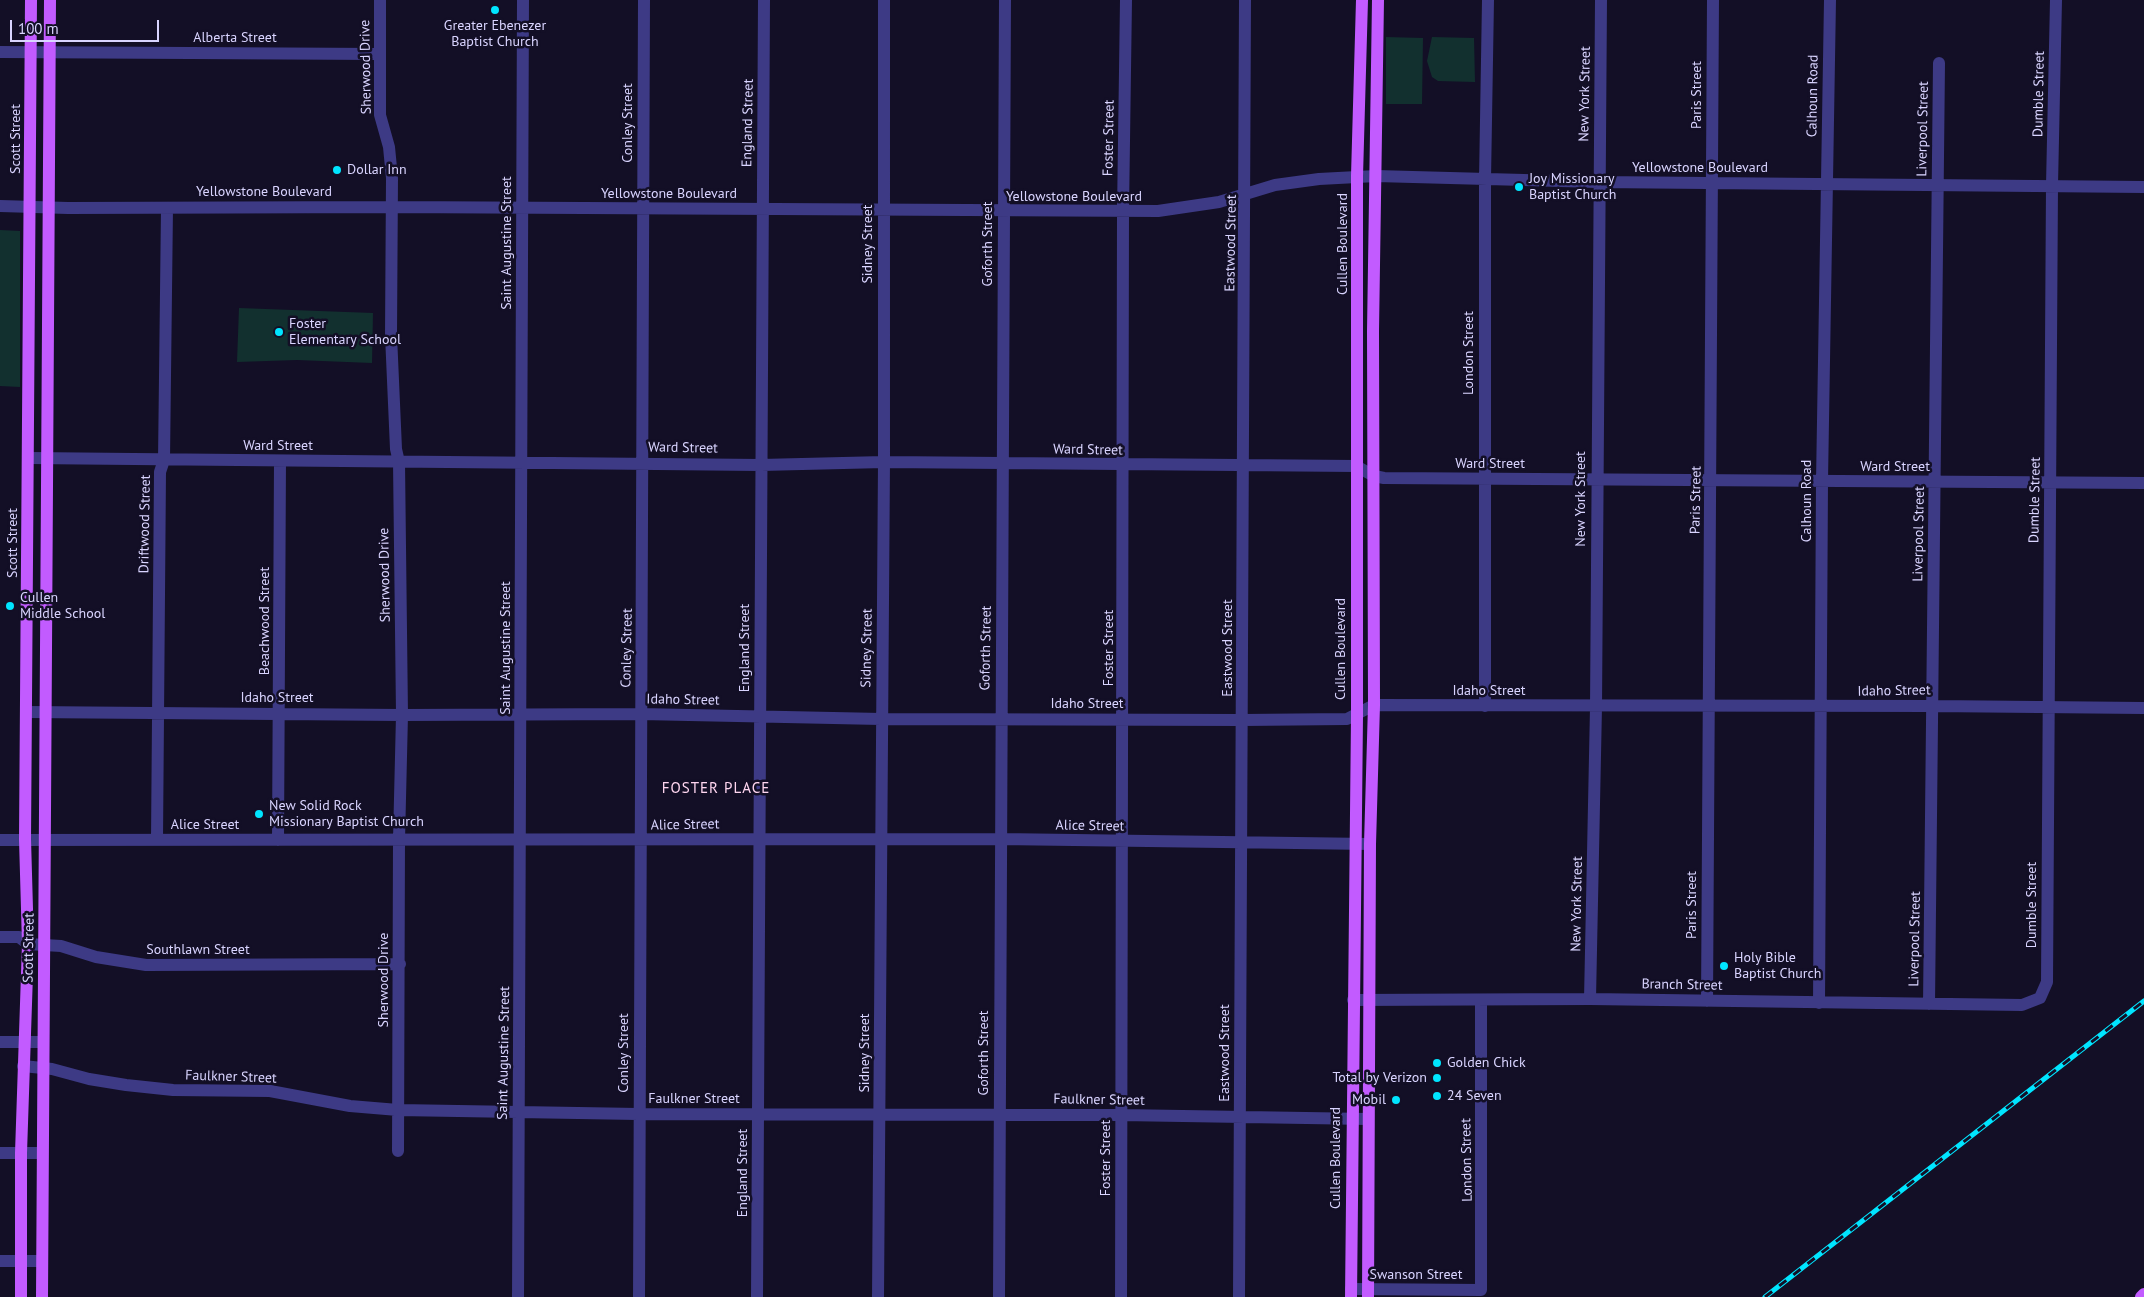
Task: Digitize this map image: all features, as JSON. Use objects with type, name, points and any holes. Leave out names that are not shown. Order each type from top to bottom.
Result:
[{"type":"main road","name":"Scott Street","points":[[22,1297],[21,1153],[23,1042],[28,944],[25,839],[32,0]]},
{"type":"main road","name":"Scott Street","points":[[42,1297],[42,1042],[46,840],[50,0]]},
{"type":"main road","name":"Cullen Boulevard","points":[[1351,1293],[1351,1119],[1357,716],[1357,176],[1362,0]]},
{"type":"main road","points":[[1368,1294],[1378,0]]},
{"type":"main road","points":[[1358,331],[1374,331]]},
{"type":"main road","points":[[30,358],[48,359]]},
{"type":"main road","points":[[1356,592],[1374,592]]},
{"type":"main road","points":[[2141,1297],[2144,1294]]},
{"type":"street","name":"Sherwood Drive","points":[[380,0],[380,115],[391,161],[391,335],[396,449],[399,462],[402,715],[399,840],[398,1151]]},
{"type":"street","name":"Saint Augustine Street","points":[[518,1297],[523,0]]},
{"type":"street","name":"Conley Street","points":[[639,1297],[638,1114],[644,463],[644,0]]},
{"type":"street","name":"England Street","points":[[758,1297],[764,0]]},
{"type":"street","name":"Sidney Street","points":[[878,1297],[884,462],[882,210],[884,0]]},
{"type":"street","name":"Goforth Street","points":[[999,1297],[1000,718],[1004,463],[1003,212],[1005,0]]},
{"type":"street","name":"Foster Street","points":[[1121,1297],[1124,719],[1123,212],[1126,0]]},
{"type":"street","name":"Eastwood Street","points":[[1239,1297],[1246,193],[1245,0]]},
{"type":"street","name":"London Street","points":[[1485,706],[1485,180],[1488,0]]},
{"type":"street","name":"New York Street","points":[[1590,999],[1596,707],[1598,182],[1601,0]]},
{"type":"street","name":"Paris Street","points":[[1707,1001],[1713,0]]},
{"type":"street","name":"Calhoun Road","points":[[1819,1003],[1822,481],[1830,0]]},
{"type":"street","name":"Dumble Street","points":[[2040,998],[2047,982],[2052,185],[2056,0]]},
{"type":"street","name":"Alberta Street","points":[[0,52],[380,54]]},
{"type":"street","name":"Liverpool Street","points":[[1929,1004],[1939,63]]},
{"type":"street","name":"Yellowstone Boulevard","points":[[0,206],[1123,212],[1193,208],[1220,202],[1246,193],[1297,182],[1357,176],[1598,182],[2144,186]]},
{"type":"street","name":"Driftwood Street","points":[[157,840],[160,472],[164,460],[167,208]]},
{"type":"street","name":"Ward Street","points":[[29,458],[399,462],[761,464],[884,462],[1124,466],[1356,466],[1374,476],[1384,478],[2144,483]]},
{"type":"street","name":"Beachwood Street","points":[[278,840],[280,461]]},
{"type":"street","name":"Idaho Street","points":[[27,712],[402,715],[641,714],[881,719],[1243,720],[1347,719],[1357,716],[1374,705],[2144,708]]},
{"type":"street","name":"Alice Street","points":[[0,840],[1000,839],[1370,844]]},
{"type":"street","name":"Southlawn Street","points":[[0,937],[19,937],[28,944],[61,946],[96,957],[146,966],[400,964]]},
{"type":"street","name":"Branch Street","points":[[1353,1000],[1590,999],[2022,1006],[2040,998]]},
{"type":"street","name":"London Street","points":[[1481,1000],[1481,1290]]},
{"type":"street","points":[[0,1042],[42,1042]]},
{"type":"street","name":"Faulkner Street","points":[[23,1066],[42,1067],[89,1079],[126,1085],[173,1090],[270,1092],[350,1106],[398,1110],[519,1113],[1121,1115],[1368,1119]]},
{"type":"street","points":[[0,1153],[42,1153]]},
{"type":"street","points":[[0,1261],[42,1261]]},
{"type":"street","name":"Swanson Street","points":[[1351,1293],[1481,1290]]},
{"type":"green space","points":[[1386,37],[1423,38],[1422,104],[1386,104]]},
{"type":"green space","points":[[1432,37],[1474,38],[1475,82],[1438,81],[1432,77],[1427,61]]},
{"type":"green space","points":[[0,230],[20,231],[20,387],[0,386]]},
{"type":"green space","points":[[239,308],[373,313],[372,363],[297,360],[237,362]]},
{"type":"railway","points":[[1765,1297],[2144,1001]]},
{"type":"place","name":"Greater Ebenezer Baptist Church","points":[[495,10]]},
{"type":"place","name":"Dollar Inn","points":[[337,170]]},
{"type":"place","name":"Joy Missionary Baptist Church","points":[[1519,187]]},
{"type":"place","name":"Foster Elementary School","points":[[279,332]]},
{"type":"place","name":"Cullen Middle School","points":[[10,606]]},
{"type":"place","name":"New Solid Rock Missionary Baptist Church","points":[[259,814]]},
{"type":"place","name":"Holy Bible Baptist Church","points":[[1724,966]]},
{"type":"place","name":"Golden Chick","points":[[1437,1063]]},
{"type":"place","name":"Total by Verizon","points":[[1437,1078]]},
{"type":"place","name":"24 Seven","points":[[1437,1096]]},
{"type":"place","name":"Mobil","points":[[1396,1100]]},
{"type":"district","name":"FOSTER PLACE","points":[[716,789]]}]
